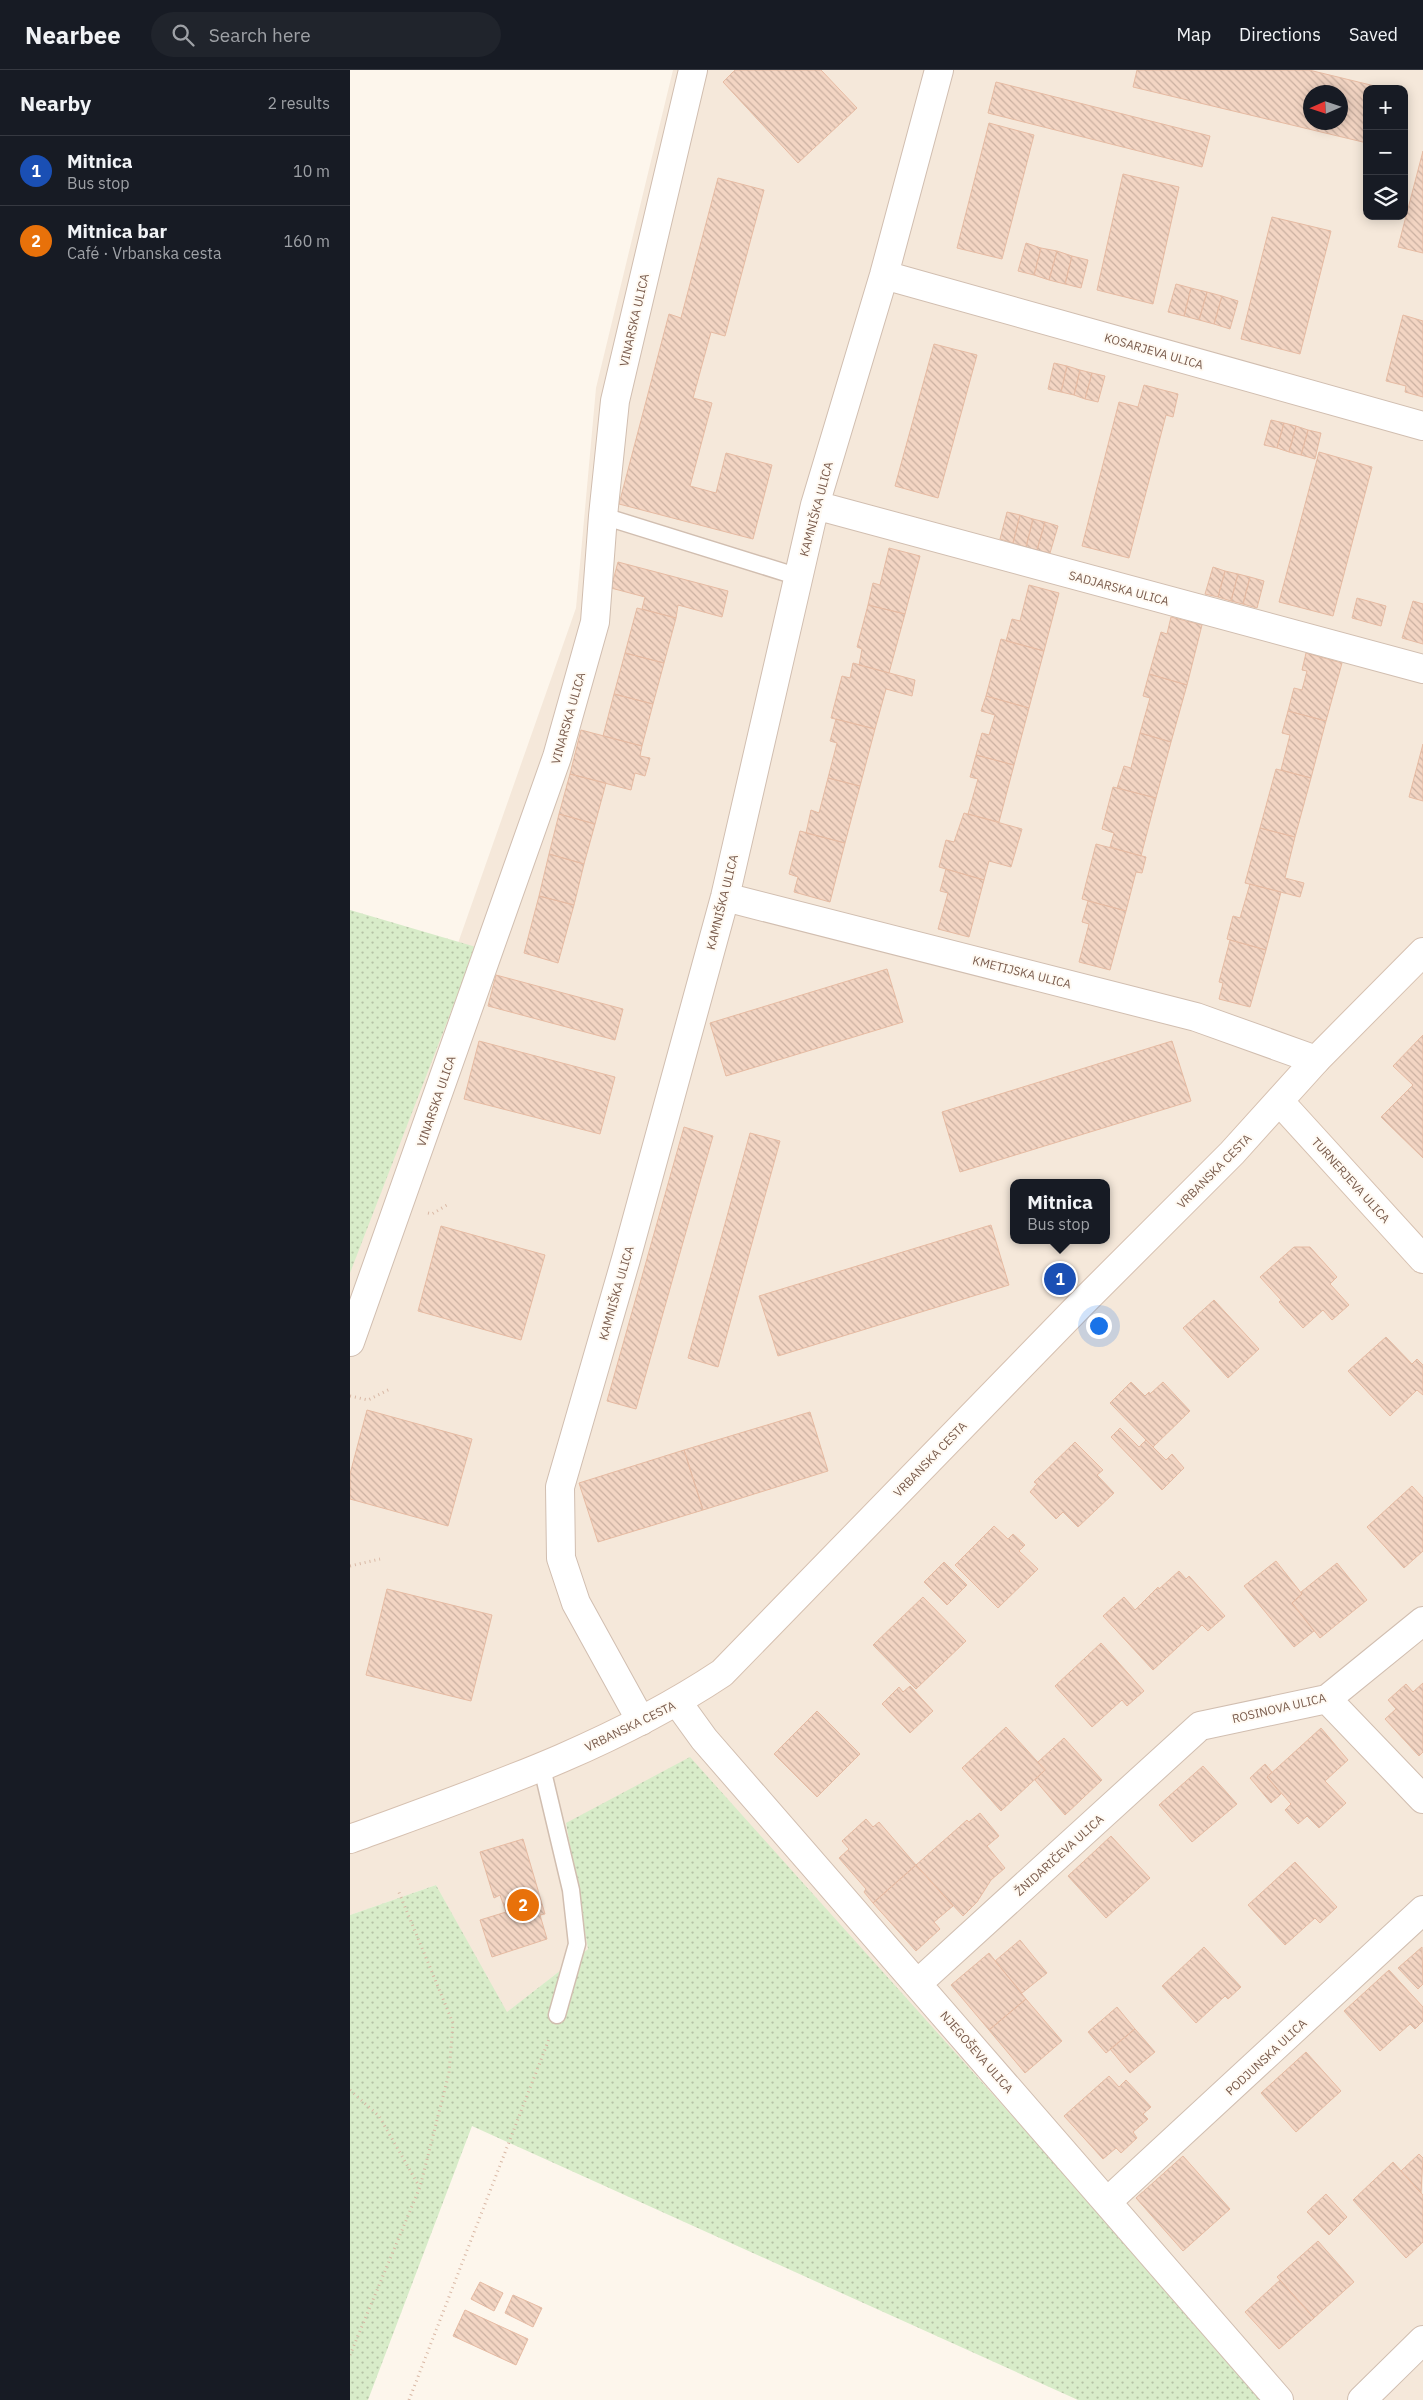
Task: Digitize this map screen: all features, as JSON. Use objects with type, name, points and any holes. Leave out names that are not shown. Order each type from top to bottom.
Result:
[{"type":"street","name":"VINARSKA ULICA","points":[[350,1342],[557,757],[595,622],[603,516],[615,401],[693,70]]},
{"type":"street","name":"KAMNIŠKA ULICA","points":[[641,1721],[576,1603],[561,1558],[560,1487],[624,1268],[725,897],[815,505],[884,275],[939,70]]},
{"type":"street","name":"KOSARJEVA ULICA","points":[[884,275],[1423,426]]},
{"type":"street","name":"SADJARSKA ULICA","points":[[815,505],[1423,668]]},
{"type":"street","name":"KMETIJSKA ULICA","points":[[725,897],[1196,1017],[1316,1060]]},
{"type":"street","name":"VRBANSKA CESTA","points":[[350,1839],[542,1768],[678,1703],[722,1673],[1080,1304],[1238,1147],[1316,1060],[1423,952]]},
{"type":"street","name":"TURNERJEVA ULICA","points":[[1280,1102],[1423,1259]]},
{"type":"street","name":"ROSINOVA ULICA","points":[[1200,1726],[1327,1699],[1423,1621]]},
{"type":"street","points":[[1327,1699],[1423,1799]]},
{"type":"street","name":"NJEGOŠEVA ULICA","points":[[678,1703],[704,1739],[1279,2400]]},
{"type":"street","name":"ŽNIDARIČEVA ULICA","points":[[917,1984],[1200,1726]]},
{"type":"street","name":"PODJUNSKA ULICA","points":[[1107,2202],[1423,1910]]},
{"type":"street","points":[[1362,2400],[1423,2340]]},
{"type":"lane","points":[[603,516],[799,576]]},
{"type":"lane","points":[[542,1768],[571,1890],[577,1944],[557,2015]]},
{"type":"path","points":[[350,1396],[368,1400],[390,1389]]},
{"type":"path","points":[[350,1566],[380,1559]]},
{"type":"path","points":[[350,2355],[420,2187],[449,2073],[453,2023],[398,1890]]},
{"type":"path","points":[[409,2400],[544,2053],[557,2015]]},
{"type":"path","points":[[350,2090],[379,2116],[420,2187]]},
{"type":"shaded area","points":[[673,70],[1423,70],[1423,2400],[1267,2400],[566,1823],[588,1949],[506,2013],[436,1885],[350,1915],[350,1250],[576,608],[596,388]]},
{"type":"green space","points":[[350,910],[476,947],[350,1273]]},
{"type":"green space","points":[[690,1757],[1267,2400],[1078,2400],[472,2126],[368,2400],[350,2400],[350,1915],[436,1885],[507,2012],[588,1949],[566,1823]]},
{"type":"building","points":[[735,70],[821,70],[857,108],[798,163],[723,82]]},
{"type":"building","points":[[1137,70],[1309,70],[1371,85],[1363,85],[1363,142],[1313,130],[1348,130],[1348,85],[1303,85],[1303,128],[1133,87]]},
{"type":"building","points":[[996,82],[1210,136],[1202,167],[988,113]]},
{"type":"building","points":[[989,123],[1034,135],[1002,259],[957,248]]},
{"type":"building","points":[[1423,151],[1423,253],[1398,247],[1405,220],[1408,220],[1408,209]]},
{"type":"building","points":[[1123,174],[1179,187],[1153,304],[1097,290]]},
{"type":"building","points":[[718,178],[764,190],[725,336],[711,332],[693,398],[712,403],[690,486],[716,493],[726,453],[772,465],[753,539],[619,504],[669,314],[681,318]]},
{"type":"building","points":[[1272,217],[1331,231],[1300,354],[1241,339]]},
{"type":"building","points":[[1026,243],[1041,248],[1034,275],[1018,271]]},
{"type":"building","points":[[1041,248],[1057,251],[1049,280],[1034,275]]},
{"type":"building","points":[[1057,251],[1072,256],[1065,284],[1049,280]]},
{"type":"building","points":[[1072,256],[1088,260],[1081,288],[1065,284]]},
{"type":"building","points":[[1176,284],[1191,288],[1184,316],[1168,312]]},
{"type":"building","points":[[1191,288],[1207,292],[1199,320],[1184,316]]},
{"type":"building","points":[[1207,292],[1222,296],[1214,324],[1199,320]]},
{"type":"building","points":[[1222,296],[1238,301],[1230,329],[1214,324]]},
{"type":"building","points":[[1403,315],[1423,321],[1423,397],[1405,392],[1406,386],[1386,381]]},
{"type":"building","points":[[934,344],[977,355],[938,498],[895,486]]},
{"type":"building","points":[[1054,363],[1067,366],[1061,392],[1048,389]]},
{"type":"building","points":[[1067,366],[1080,370],[1074,395],[1061,392]]},
{"type":"building","points":[[1080,370],[1092,373],[1085,399],[1074,395]]},
{"type":"building","points":[[1092,373],[1105,376],[1098,402],[1085,399]]},
{"type":"building","points":[[1144,385],[1178,394],[1173,417],[1166,415],[1129,558],[1082,546],[1119,402],[1138,407]]},
{"type":"building","points":[[1271,420],[1284,423],[1277,448],[1264,445]]},
{"type":"building","points":[[1284,423],[1296,426],[1289,452],[1277,448]]},
{"type":"building","points":[[1296,426],[1308,430],[1301,455],[1289,452]]},
{"type":"building","points":[[1308,430],[1321,433],[1315,459],[1301,455]]},
{"type":"building","points":[[1319,452],[1372,467],[1333,616],[1279,602]]},
{"type":"building","points":[[1007,512],[1020,515],[1013,543],[1000,539]]},
{"type":"building","points":[[1020,515],[1033,519],[1026,547],[1013,543]]},
{"type":"building","points":[[1033,519],[1045,522],[1037,550],[1026,547]]},
{"type":"building","points":[[1045,522],[1058,526],[1050,553],[1037,550]]},
{"type":"building","points":[[889,548],[920,556],[905,614],[868,605],[873,583],[880,585]]},
{"type":"building","points":[[618,562],[728,591],[722,617],[678,605],[676,618],[642,609],[645,597],[611,588]]},
{"type":"building","points":[[1213,567],[1225,571],[1218,597],[1205,594]]},
{"type":"building","points":[[1225,571],[1238,574],[1231,601],[1218,597]]},
{"type":"building","points":[[1238,574],[1250,577],[1243,604],[1231,601]]},
{"type":"building","points":[[1250,577],[1264,581],[1257,608],[1243,604]]},
{"type":"building","points":[[1029,585],[1059,593],[1044,651],[1006,641],[1012,619],[1020,621]]},
{"type":"building","points":[[1357,598],[1386,606],[1381,626],[1352,618]]},
{"type":"building","points":[[1413,601],[1423,604],[1423,644],[1402,638]]},
{"type":"building","points":[[868,605],[905,614],[889,673],[859,665],[862,649],[857,647]]},
{"type":"building","points":[[637,608],[676,618],[664,663],[625,653]]},
{"type":"building","points":[[1171,617],[1202,625],[1187,685],[1149,674],[1161,632],[1167,634]]},
{"type":"building","points":[[1001,639],[1044,651],[1029,708],[986,696]]},
{"type":"building","points":[[625,653],[664,663],[653,704],[614,694]]},
{"type":"building","points":[[1306,653],[1342,663],[1326,721],[1288,711],[1294,688],[1302,690],[1307,671],[1302,670]]},
{"type":"building","points":[[853,663],[915,680],[912,696],[886,689],[875,729],[831,718],[842,676],[850,678]]},
{"type":"building","points":[[1149,674],[1187,685],[1171,742],[1140,733],[1150,698],[1143,696]]},
{"type":"building","points":[[614,694],[653,704],[642,746],[603,736]]},
{"type":"building","points":[[986,696],[1029,708],[1014,765],[976,755],[982,733],[989,735],[995,715],[981,711]]},
{"type":"building","points":[[1288,711],[1326,721],[1311,778],[1281,770],[1290,735],[1282,733]]},
{"type":"building","points":[[836,719],[875,729],[860,786],[828,778],[837,743],[830,741]]},
{"type":"building","points":[[581,730],[642,746],[640,756],[650,758],[645,776],[635,773],[631,790],[570,774]]},
{"type":"building","points":[[1140,733],[1171,742],[1156,798],[1117,788],[1124,766],[1131,768]]},
{"type":"building","points":[[1423,744],[1423,801],[1409,797]]},
{"type":"building","points":[[976,755],[1014,765],[999,822],[968,814],[978,779],[970,777]]},
{"type":"building","points":[[1276,769],[1311,778],[1295,837],[1260,828]]},
{"type":"building","points":[[570,774],[606,783],[595,824],[559,814]]},
{"type":"building","points":[[828,778],[860,786],[845,843],[806,833],[811,810],[819,813]]},
{"type":"building","points":[[1113,787],[1156,798],[1141,856],[1110,847],[1114,833],[1102,829]]},
{"type":"building","points":[[964,813],[1022,829],[1011,867],[989,861],[984,880],[939,867],[946,840],[954,842]]},
{"type":"building","points":[[559,814],[595,824],[584,864],[549,854]]},
{"type":"building","points":[[1260,828],[1295,837],[1285,878],[1304,883],[1300,897],[1245,883]]},
{"type":"building","points":[[800,831],[845,843],[830,902],[794,892],[798,877],[789,874]]},
{"type":"building","points":[[1096,844],[1146,857],[1142,873],[1136,872],[1126,911],[1082,899]]},
{"type":"building","points":[[549,854],[584,864],[574,905],[539,896]]},
{"type":"building","points":[[946,869],[984,880],[969,937],[938,929],[948,893],[940,891]]},
{"type":"building","points":[[1250,884],[1281,892],[1266,950],[1227,939],[1233,916],[1240,918]]},
{"type":"building","points":[[539,896],[574,905],[558,963],[524,953]]},
{"type":"building","points":[[1088,901],[1126,911],[1110,970],[1079,962],[1089,924],[1082,922]]},
{"type":"building","points":[[1230,940],[1266,950],[1250,1007],[1219,999],[1223,983],[1219,982]]},
{"type":"building","points":[[887,969],[903,1022],[726,1076],[710,1023]]},
{"type":"building","points":[[496,975],[623,1009],[615,1040],[488,1006]]},
{"type":"building","points":[[1423,1035],[1423,1158],[1381,1117],[1413,1085],[1393,1066]]},
{"type":"building","points":[[479,1041],[615,1077],[600,1134],[464,1099]]},
{"type":"building","points":[[1172,1041],[1191,1101],[960,1172],[942,1112]]},
{"type":"building","points":[[684,1127],[713,1136],[636,1409],[607,1401]]},
{"type":"building","points":[[750,1133],[780,1141],[718,1367],[688,1358]]},
{"type":"building","points":[[991,1225],[1009,1285],[778,1356],[759,1296]]},
{"type":"building","points":[[441,1226],[545,1255],[521,1340],[418,1311]]},
{"type":"building","points":[[1294,1247],[1310,1247],[1337,1277],[1330,1284],[1349,1305],[1332,1320],[1323,1310],[1303,1328],[1279,1302],[1281,1300],[1260,1277]]},
{"type":"building","points":[[1214,1300],[1259,1349],[1228,1378],[1183,1328]]},
{"type":"building","points":[[1386,1337],[1412,1364],[1417,1359],[1423,1365],[1423,1395],[1417,1390],[1390,1416],[1348,1371]]},
{"type":"building","points":[[1131,1382],[1145,1396],[1163,1382],[1190,1411],[1153,1447],[1110,1403]]},
{"type":"building","points":[[367,1410],[472,1439],[448,1526],[350,1499],[350,1474]]},
{"type":"building","points":[[810,1412],[828,1471],[703,1510],[684,1450]]},
{"type":"building","points":[[1120,1428],[1139,1447],[1146,1440],[1166,1460],[1172,1454],[1184,1468],[1162,1490],[1111,1437]]},
{"type":"building","points":[[1075,1442],[1103,1470],[1097,1475],[1114,1493],[1078,1527],[1063,1512],[1056,1519],[1030,1492],[1037,1484],[1034,1482]]},
{"type":"building","points":[[684,1450],[703,1510],[598,1542],[579,1483]]},
{"type":"building","points":[[1412,1486],[1423,1498],[1423,1551],[1404,1568],[1367,1527]]},
{"type":"building","points":[[994,1526],[1008,1539],[1013,1534],[1025,1545],[1019,1551],[1038,1569],[998,1608],[955,1565]]},
{"type":"building","points":[[1276,1561],[1302,1594],[1292,1603],[1314,1631],[1294,1647],[1244,1586]]},
{"type":"building","points":[[944,1562],[967,1585],[947,1605],[924,1582]]},
{"type":"building","points":[[1337,1563],[1367,1600],[1320,1638],[1292,1603],[1302,1594],[1301,1592]]},
{"type":"building","points":[[1179,1571],[1186,1579],[1189,1576],[1225,1616],[1208,1631],[1202,1625],[1153,1670],[1103,1616],[1124,1597],[1135,1610],[1158,1587],[1159,1589]]},
{"type":"building","points":[[387,1589],[492,1615],[471,1701],[366,1675]]},
{"type":"building","points":[[923,1597],[966,1641],[916,1689],[873,1645]]},
{"type":"building","points":[[1101,1643],[1144,1691],[1127,1706],[1122,1700],[1092,1727],[1055,1686]]},
{"type":"building","points":[[1423,1683],[1423,1752],[1419,1756],[1385,1719],[1396,1709],[1388,1700],[1406,1684],[1413,1692]]},
{"type":"building","points":[[910,1686],[933,1711],[910,1733],[882,1704],[899,1687],[903,1692]]},
{"type":"building","points":[[817,1711],[860,1754],[817,1797],[774,1754]]},
{"type":"building","points":[[1006,1727],[1045,1770],[1001,1811],[962,1768]]},
{"type":"building","points":[[1321,1728],[1348,1760],[1325,1781],[1346,1803],[1319,1828],[1307,1816],[1298,1824],[1285,1810],[1291,1804],[1267,1777]]},
{"type":"building","points":[[1064,1738],[1102,1780],[1065,1815],[1035,1780],[1045,1770],[1038,1762]]},
{"type":"building","points":[[1265,1764],[1272,1772],[1267,1777],[1281,1794],[1271,1803],[1250,1778]]},
{"type":"building","points":[[1203,1766],[1237,1804],[1192,1842],[1159,1805]]},
{"type":"building","points":[[980,1813],[999,1836],[987,1846],[1005,1868],[991,1880],[977,1902],[963,1916],[916,1865],[967,1820],[969,1822]]},
{"type":"building","points":[[866,1819],[873,1827],[879,1822],[916,1865],[873,1903],[864,1892],[866,1889],[839,1858],[849,1849],[842,1841]]},
{"type":"building","points":[[1111,1836],[1150,1878],[1106,1918],[1068,1876]]},
{"type":"building","points":[[523,1839],[545,1914],[540,1915],[547,1939],[492,1957],[480,1920],[506,1912],[500,1895],[494,1898],[480,1852]]},
{"type":"building","points":[[1295,1862],[1337,1907],[1320,1923],[1315,1918],[1285,1945],[1248,1905]]},
{"type":"building","points":[[916,1865],[953,1906],[934,1922],[940,1929],[916,1951],[873,1903]]},
{"type":"building","points":[[1020,1940],[1047,1973],[1022,1993],[995,1961]]},
{"type":"building","points":[[1204,1947],[1241,1987],[1228,1999],[1225,1996],[1196,2023],[1162,1986]]},
{"type":"building","points":[[1422,1947],[1423,1984],[1418,1989],[1398,1968]]},
{"type":"building","points":[[989,1953],[1026,1999],[989,2030],[951,1985]]},
{"type":"building","points":[[1389,1970],[1423,2007],[1423,2021],[1415,2029],[1410,2024],[1380,2051],[1344,2011]]},
{"type":"building","points":[[1026,1999],[1062,2041],[1025,2073],[989,2030]]},
{"type":"building","points":[[1117,2007],[1135,2029],[1106,2053],[1088,2032]]},
{"type":"building","points":[[1135,2029],[1155,2052],[1130,2073],[1110,2049]]},
{"type":"building","points":[[1306,2052],[1341,2091],[1296,2132],[1261,2093]]},
{"type":"building","points":[[1109,2076],[1119,2087],[1126,2080],[1151,2107],[1143,2114],[1148,2119],[1133,2132],[1137,2138],[1121,2153],[1116,2148],[1103,2159],[1064,2116]]},
{"type":"building","points":[[1419,2154],[1423,2158],[1421,2193],[1401,2171]]},
{"type":"building","points":[[1183,2156],[1230,2209],[1183,2251],[1136,2198]]},
{"type":"building","points":[[1393,2162],[1423,2195],[1423,2242],[1406,2258],[1353,2200]]},
{"type":"building","points":[[1326,2194],[1347,2217],[1329,2235],[1307,2212]]},
{"type":"building","points":[[1318,2241],[1354,2282],[1314,2318],[1277,2277]]},
{"type":"building","points":[[1280,2280],[1314,2318],[1279,2349],[1245,2312]]},
{"type":"building","points":[[480,2282],[503,2293],[494,2311],[471,2299]]},
{"type":"building","points":[[513,2295],[542,2308],[533,2327],[505,2313]]},
{"type":"building","points":[[465,2310],[528,2339],[516,2365],[453,2336]]},
{"type":"place","name":"Mitnica","points":[[1060,1279]]},
{"type":"place","name":"Mitnica bar","points":[[523,1905]]}]
